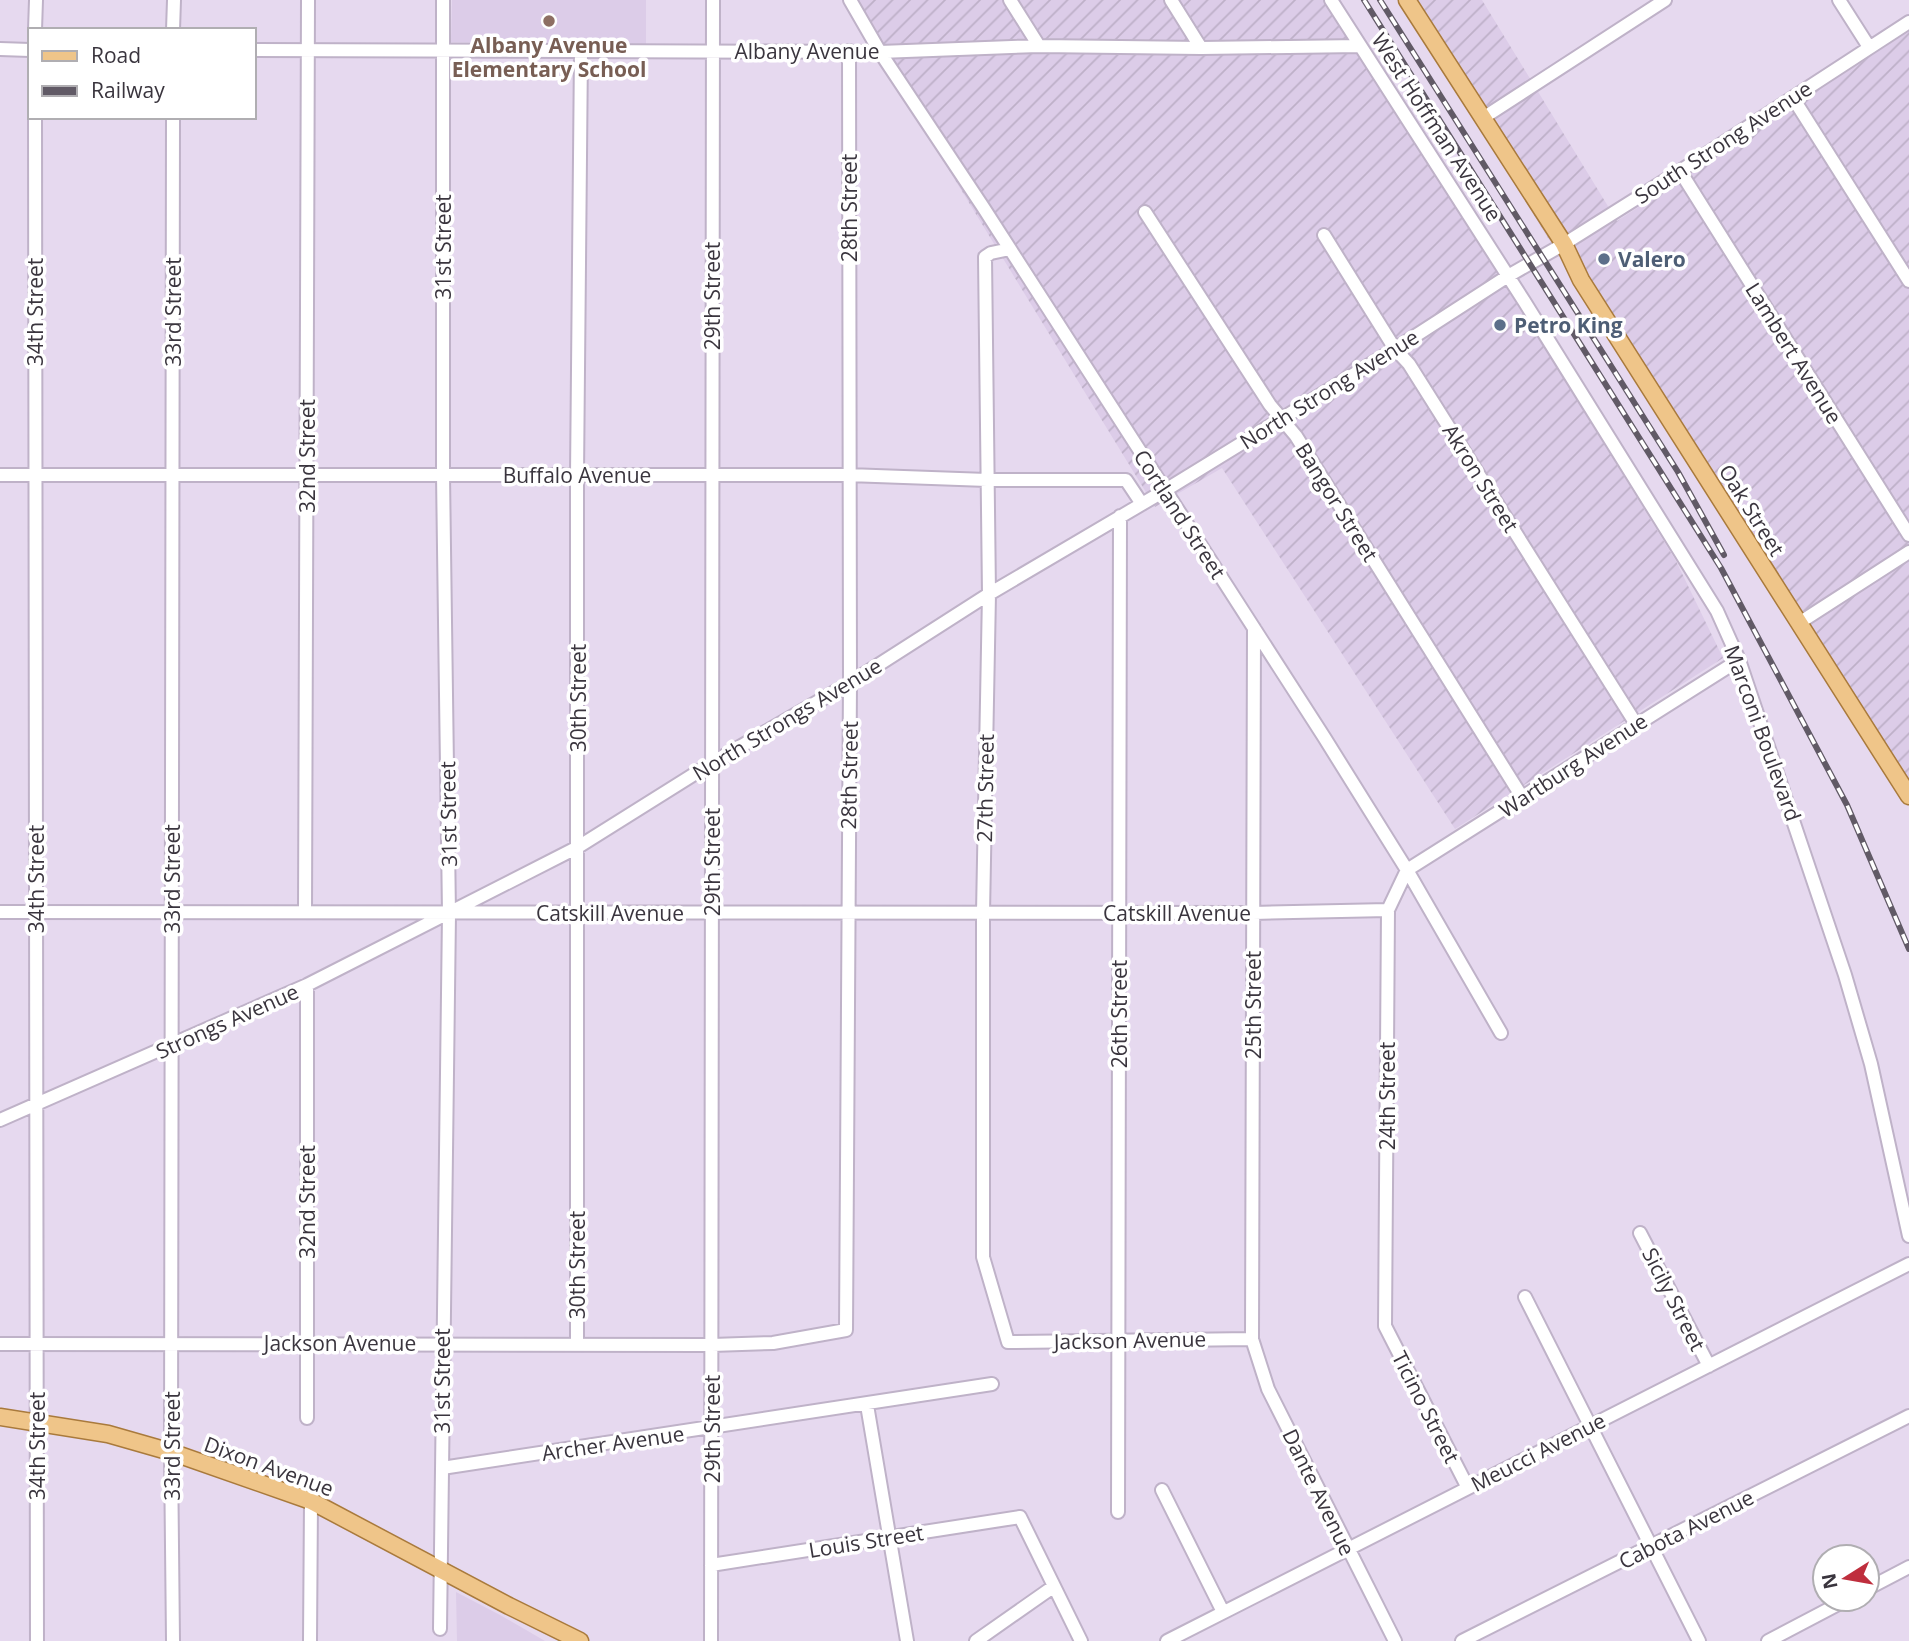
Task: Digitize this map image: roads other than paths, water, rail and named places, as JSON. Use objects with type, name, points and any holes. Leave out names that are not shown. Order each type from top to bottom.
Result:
[{"type":"main road","name":"West Hoffman Avenue","points":[[1407,0],[1564,244]]},
{"type":"main road","name":"Oak Street","points":[[1564,244],[1581,280],[1909,796]]},
{"type":"main road","name":"Dixon Avenue","points":[[0,1417],[108,1434],[172,1452],[311,1501],[580,1641]]},
{"type":"street","points":[[35,28],[36,0]]},
{"type":"street","points":[[173,28],[174,0]]},
{"type":"street","name":"32nd Street","points":[[306,912],[308,0]]},
{"type":"street","name":"31st Street","points":[[440,1629],[449,914],[443,475],[443,0]]},
{"type":"street","name":"29th Street","points":[[711,1641],[713,0]]},
{"type":"street","name":"Cortland Street","points":[[850,0],[1004,250],[1254,628],[1407,870],[1501,1032]]},
{"type":"street","points":[[1010,0],[1039,46]]},
{"type":"street","points":[[1171,0],[1201,48]]},
{"type":"street","name":"West Hoffman Avenue","points":[[1331,0],[1508,276]]},
{"type":"street","points":[[1483,118],[1665,0]]},
{"type":"street","points":[[1839,0],[1869,47]]},
{"type":"street","name":"South Strong Avenue","points":[[1537,261],[1869,47],[1908,25]]},
{"type":"street","name":"Albany Avenue","points":[[256,50],[880,52],[1039,46],[1360,46]]},
{"type":"street","points":[[0,50],[28,50]]},
{"type":"street","name":"30th Street","points":[[577,1345],[577,476],[581,51]]},
{"type":"street","name":"28th Street","points":[[846,1331],[850,683],[849,51]]},
{"type":"street","points":[[1793,98],[1909,281]]},
{"type":"street","name":"34th Street","points":[[35,119],[37,1641]]},
{"type":"street","name":"33rd Street","points":[[173,119],[173,1641]]},
{"type":"street","name":"Lambert Avenue","points":[[1680,171],[1909,535]]},
{"type":"street","name":"Bangor Street","points":[[1145,212],[1270,405],[1296,436],[1522,797]]},
{"type":"street","name":"Akron Street","points":[[1324,235],[1395,349],[1409,364],[1636,724]]},
{"type":"street","name":"27th Street","points":[[1004,250],[985,257],[989,594],[983,913],[983,1257],[1008,1342]]},
{"type":"street","name":"North Strong Avenue","points":[[1120,516],[1282,419],[1508,276],[1537,261]]},
{"type":"street","name":"Marconi Boulevard","points":[[1508,276],[1711,600],[1739,660],[1845,975],[1871,1064],[1909,1236]]},
{"type":"street","name":"Buffalo Avenue","points":[[0,475],[848,475],[987,480],[1126,480],[1142,504]]},
{"type":"street","name":"North Strongs Avenue","points":[[449,914],[578,847],[1120,516]]},
{"type":"street","name":"26th Street","points":[[1118,1512],[1120,516]]},
{"type":"street","points":[[1799,623],[1909,552]]},
{"type":"street","name":"25th Street","points":[[1252,1339],[1254,628]]},
{"type":"street","name":"Wartburg Avenue","points":[[1407,870],[1739,660]]},
{"type":"street","name":"24th Street","points":[[1385,1326],[1388,910],[1407,870]]},
{"type":"street","name":"Catskill Avenue","points":[[0,912],[1254,913],[1388,910]]},
{"type":"street","name":"Strongs Avenue","points":[[0,1120],[307,985],[449,914]]},
{"type":"street","name":"32nd Street","points":[[307,985],[307,1418]]},
{"type":"street","name":"Sicily Street","points":[[1640,1233],[1709,1366]]},
{"type":"street","name":"Meucci Avenue","points":[[1167,1641],[1909,1264]]},
{"type":"street","points":[[1525,1297],[1699,1641]]},
{"type":"street","name":"Ticino Street","points":[[1385,1326],[1468,1488]]},
{"type":"street","name":"Jackson Avenue","points":[[0,1344],[712,1345],[773,1343],[846,1331]]},
{"type":"street","name":"Jackson Avenue","points":[[1008,1342],[1252,1339]]},
{"type":"street","name":"Dante Avenue","points":[[1252,1339],[1268,1389],[1395,1641]]},
{"type":"street","name":"Archer Avenue","points":[[442,1468],[992,1384]]},
{"type":"street","points":[[867,1405],[907,1641]]},
{"type":"street","name":"Cabota Avenue","points":[[1462,1641],[1909,1416]]},
{"type":"street","points":[[1162,1490],[1223,1612]]},
{"type":"street","points":[[310,1641],[311,1501]]},
{"type":"street","name":"Louis Street","points":[[712,1565],[1020,1517],[1053,1587]]},
{"type":"street","points":[[1881,1582],[1909,1567]]},
{"type":"street","points":[[976,1641],[1053,1587],[1081,1641]]},
{"type":"street","points":[[1768,1641],[1821,1613]]},
{"type":"railway","points":[[1364,0],[1721,568],[1847,805],[1909,949]]},
{"type":"railway","points":[[1380,0],[1678,472],[1724,555]]},
{"type":"place","name":"Albany Avenue Elementary School","points":[[549,21]]},
{"type":"place","name":"Valero","points":[[1604,259]]},
{"type":"place","name":"Petro King","points":[[1500,325]]}]
